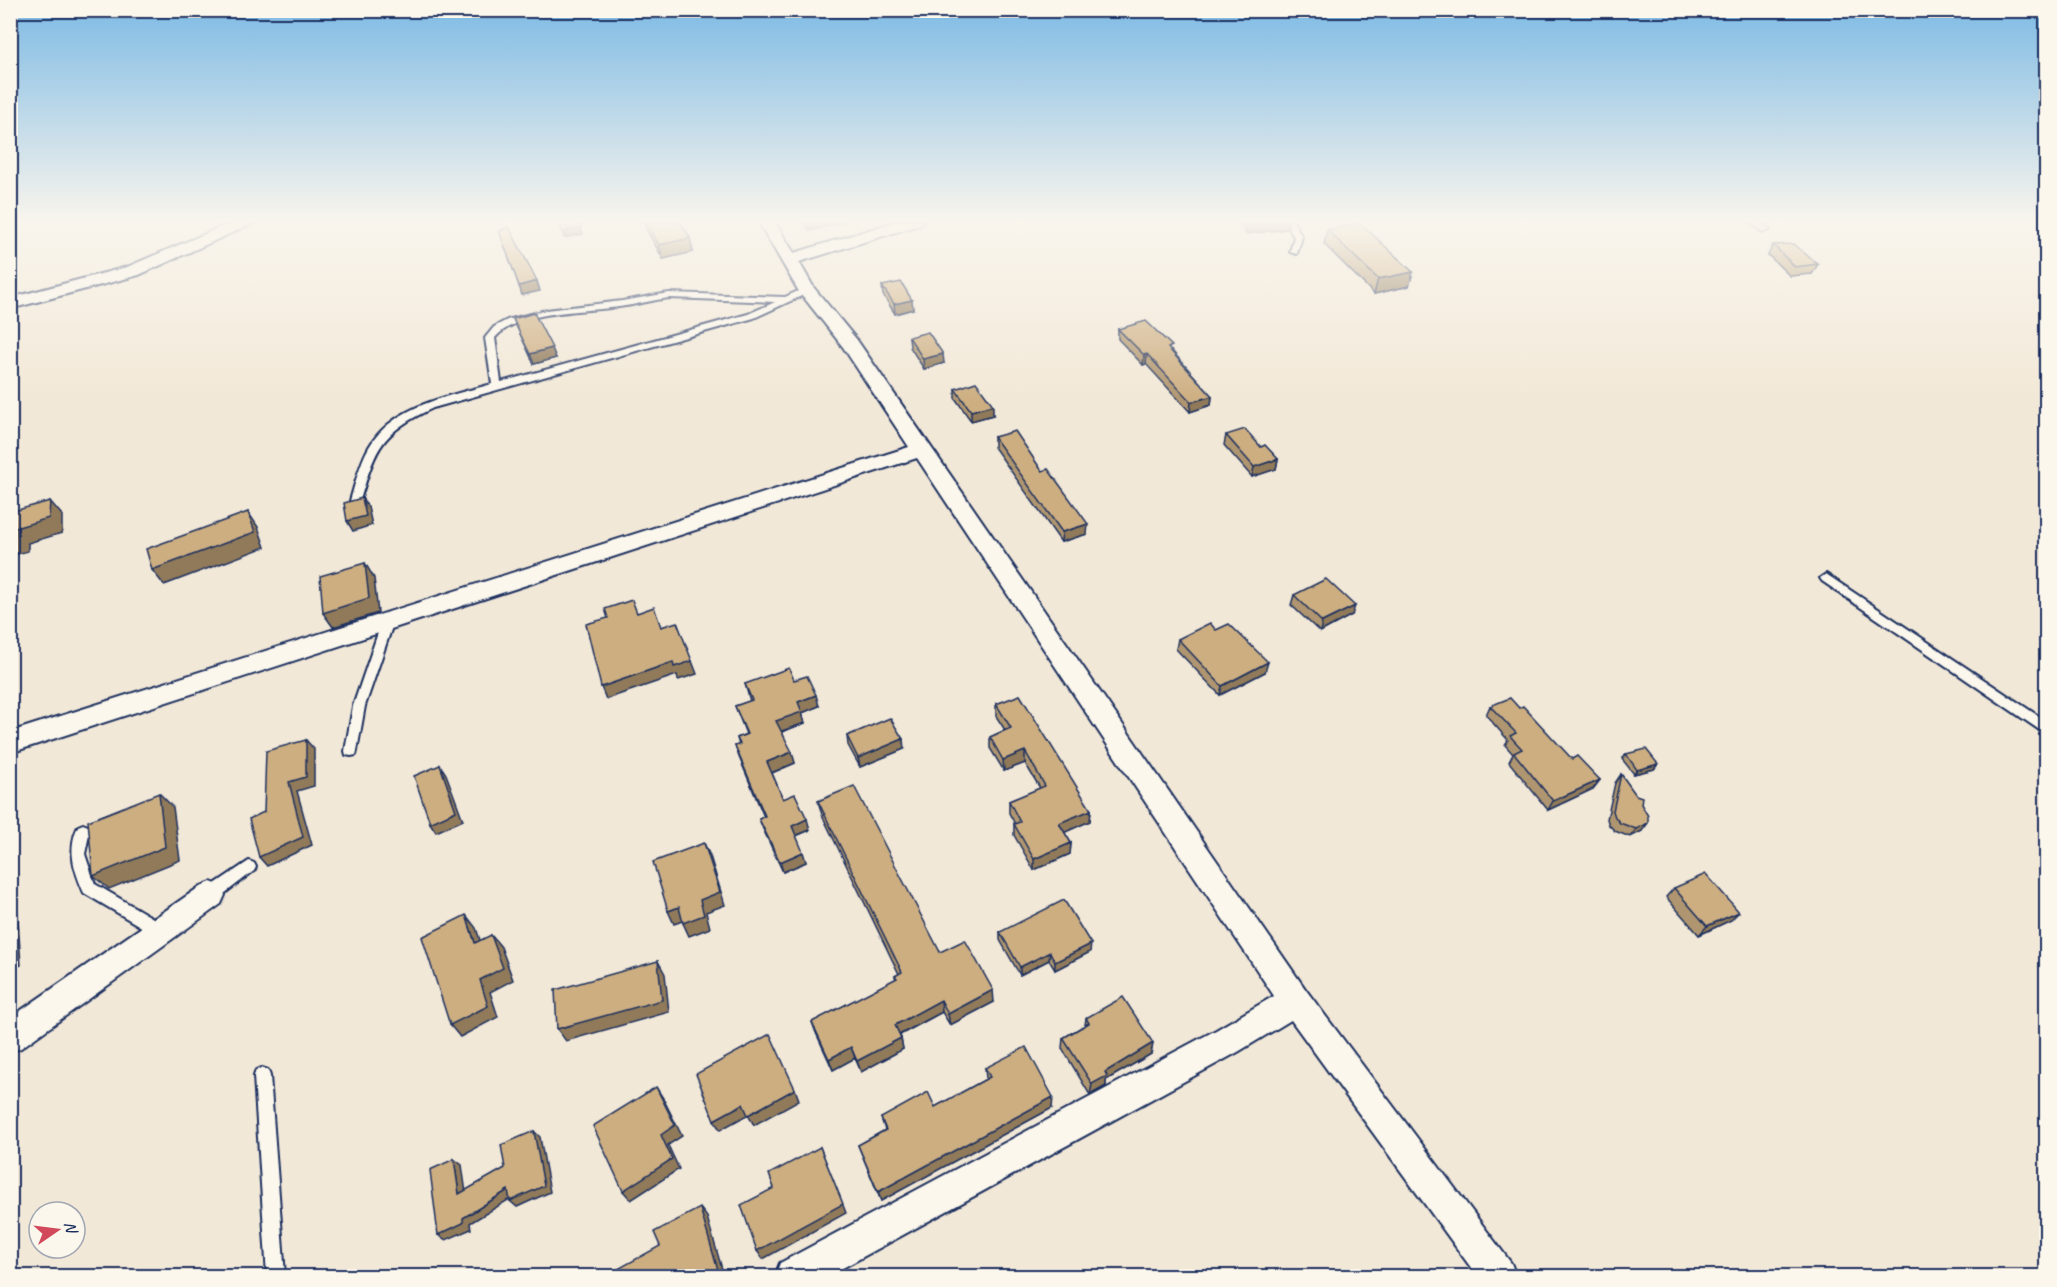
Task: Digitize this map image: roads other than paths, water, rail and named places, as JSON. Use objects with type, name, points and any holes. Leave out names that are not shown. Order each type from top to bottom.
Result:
[{"type":"street","points":[[10,304],[96,281]]},
{"type":"street","points":[[793,281],[795,295],[850,344],[1295,1000],[1498,1276]]},
{"type":"street","points":[[10,743],[921,450]]},
{"type":"street","points":[[10,1037],[212,895]]},
{"type":"street","points":[[793,1276],[1227,1041],[1295,1000]]},
{"type":"lane","points":[[354,504],[374,447],[395,426],[417,411],[438,402],[741,319],[795,295]]},
{"type":"lane","points":[[497,386],[490,338],[493,332],[504,325],[556,311],[615,305],[664,296],[795,295]]},
{"type":"lane","points":[[1826,578],[2046,727]]},
{"type":"lane","points":[[351,751],[359,706],[388,621]]},
{"type":"lane","points":[[83,830],[78,854],[89,888],[161,930]]},
{"type":"lane","points":[[212,895],[249,867]]},
{"type":"lane","points":[[262,1076],[276,1276]]}]
